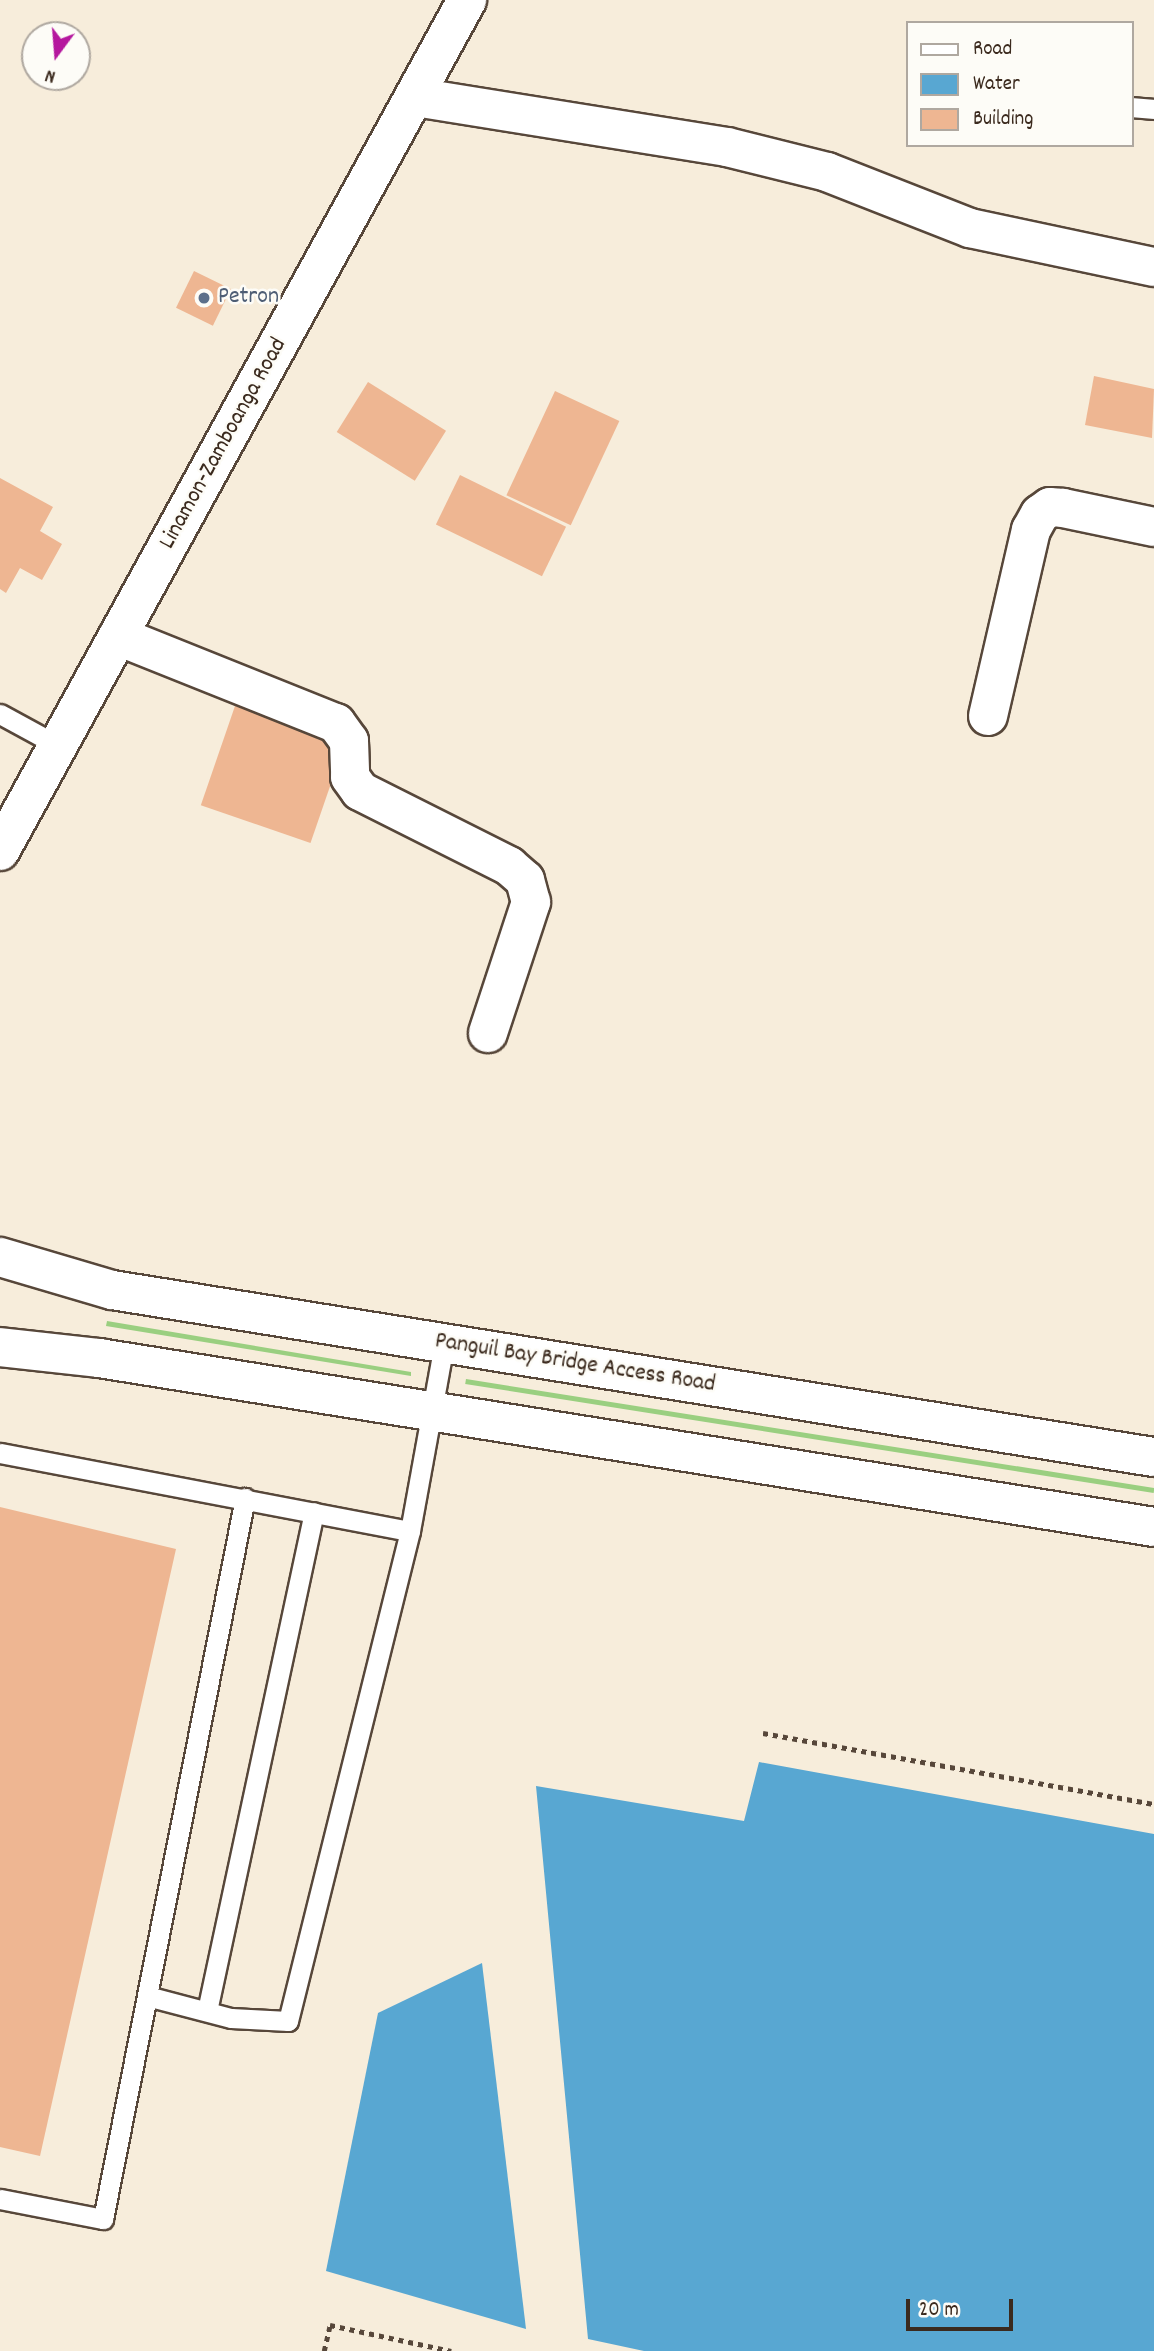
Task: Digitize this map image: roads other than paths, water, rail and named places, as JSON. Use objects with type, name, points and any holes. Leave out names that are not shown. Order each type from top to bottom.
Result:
[{"type":"main road","name":"Linamon-Zamboanga Road","points":[[0,851],[467,0]]},
{"type":"main road","points":[[415,97],[727,147],[827,172],[970,228],[1154,267]]},
{"type":"main road","points":[[988,716],[1031,530],[1040,514],[1051,507],[1063,508],[1154,527]]},
{"type":"main road","points":[[118,636],[336,723],[349,741],[350,777],[360,791],[509,866],[525,880],[531,902],[488,1033]]},
{"type":"main road","name":"Panguil Bay Bridge Access Road","points":[[0,1256],[113,1290],[1154,1457]]},
{"type":"main road","points":[[0,1347],[99,1358],[1154,1527]]},
{"type":"lane","points":[[1133,107],[1154,108]]},
{"type":"lane","points":[[0,714],[57,745]]},
{"type":"lane","points":[[147,1996],[207,2011],[272,2022],[288,2021],[295,2004],[410,1531],[444,1343]]},
{"type":"lane","points":[[0,1452],[410,1531]]},
{"type":"lane","points":[[0,2199],[103,2219],[245,1498]]},
{"type":"lane","points":[[207,2011],[314,1512]]},
{"type":"water","points":[[759,1762],[1154,1834],[1154,2351],[644,2351],[588,2339],[536,1786],[744,1821]]},
{"type":"water","points":[[482,1963],[526,2329],[326,2271],[378,2013]]},
{"type":"place","name":"Petron","points":[[204,298]]}]
